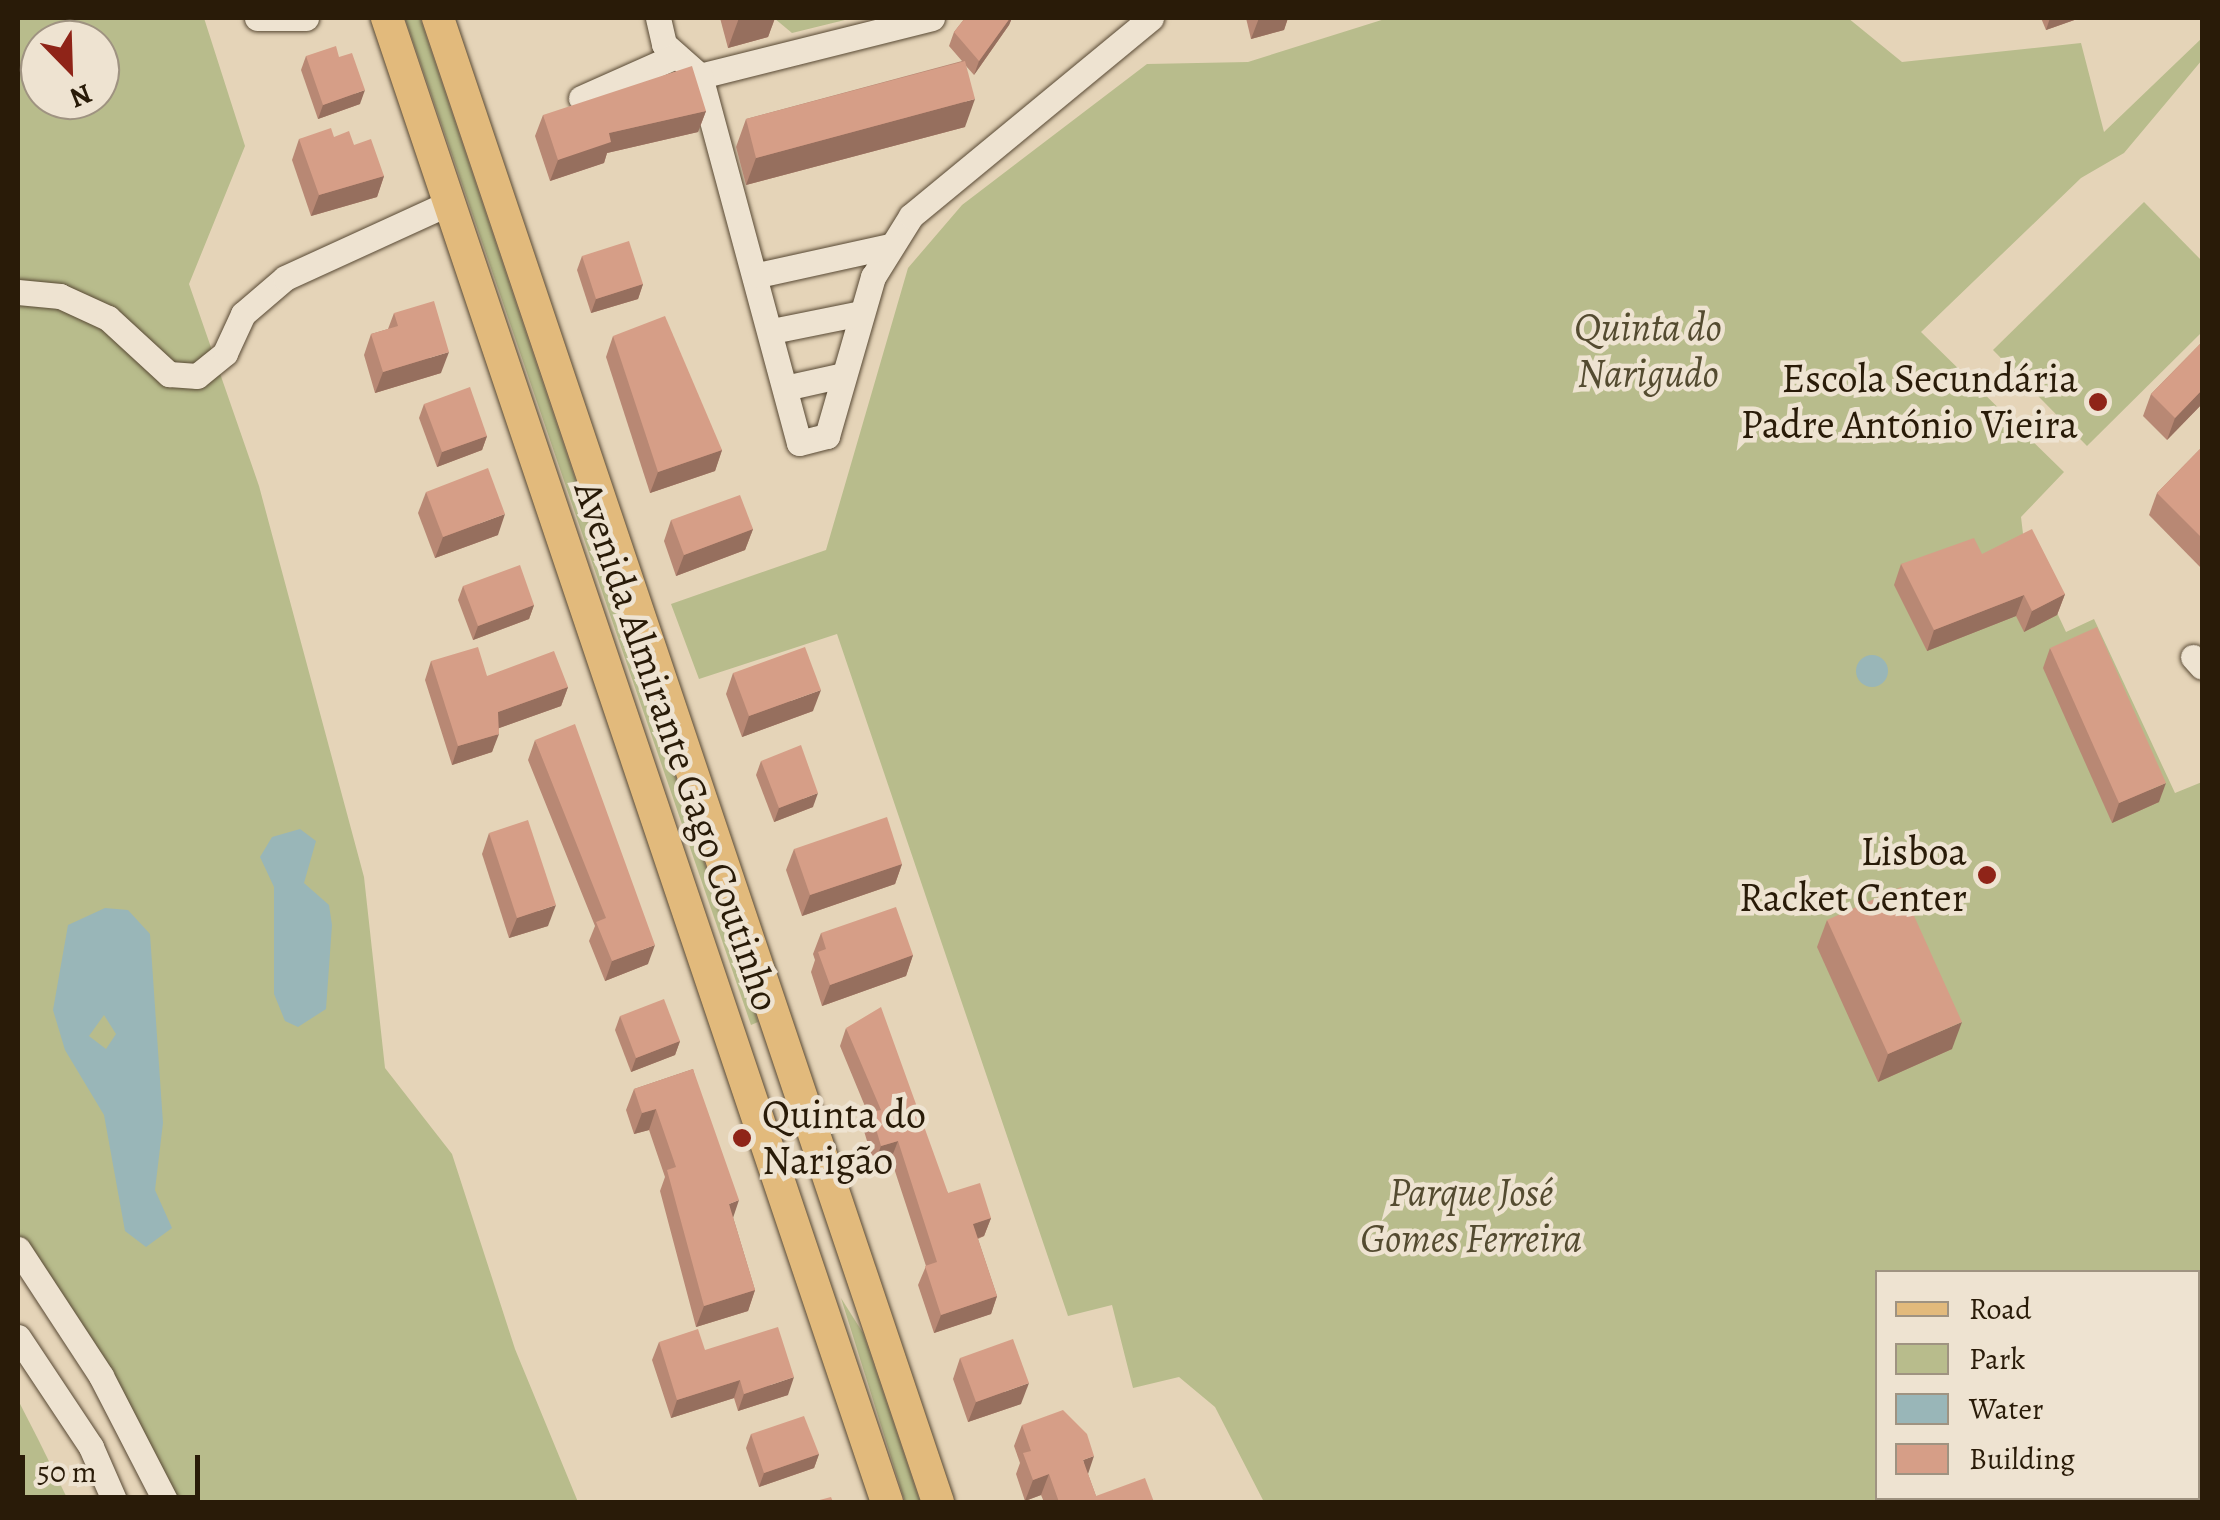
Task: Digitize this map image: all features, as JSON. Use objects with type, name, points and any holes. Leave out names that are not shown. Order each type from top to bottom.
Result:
[{"type":"main road","name":"Avenida Almirante Gago Coutinho","points":[[387,18],[887,1502]]},
{"type":"main road","name":"Avenida Almirante Gago Coutinho","points":[[438,18],[938,1502]]},
{"type":"main road","points":[[766,1146],[812,1128]]},
{"type":"main road","points":[[783,1195],[829,1178]]},
{"type":"street","points":[[257,18],[306,18]]},
{"type":"street","points":[[658,18],[676,56],[700,76],[758,275],[799,443],[827,436],[860,313],[890,246],[985,149],[1151,18]]},
{"type":"street","points":[[700,76],[932,18]]},
{"type":"street","points":[[581,98],[676,56]]},
{"type":"street","points":[[18,292],[60,296],[108,318],[169,374],[197,376],[225,353],[243,314],[285,278],[449,203]]},
{"type":"street","points":[[758,275],[890,246]]},
{"type":"street","points":[[772,331],[860,313]]},
{"type":"street","points":[[785,388],[843,375]]},
{"type":"street","points":[[18,1248],[101,1376],[166,1502]]},
{"type":"street","points":[[18,1337],[92,1448],[115,1502]]},
{"type":"green space","points":[[18,18],[204,18],[245,146],[189,284],[259,486],[364,877],[385,1068],[452,1154],[515,1349],[578,1502],[172,1502],[18,1249]]},
{"type":"green space","points":[[405,18],[420,18],[758,1022],[751,1025]]},
{"type":"green space","points":[[774,18],[853,18],[792,33]]},
{"type":"green space","points":[[1388,18],[1848,18],[1902,62],[2081,43],[2104,132],[2202,38],[2202,60],[2124,153],[2081,178],[1921,332],[2064,472],[2021,517],[2024,542],[2066,632],[2094,619],[2175,793],[2202,782],[2202,1502],[1264,1502],[1215,1407],[1179,1377],[1133,1388],[1112,1305],[1068,1316],[837,634],[699,679],[671,604],[826,550],[908,268],[962,205],[1147,64],[1248,62]]},
{"type":"green space","points":[[2144,202],[2202,261],[2202,332],[2087,446],[1993,350]]},
{"type":"green space","points":[[841,1298],[863,1333],[920,1502],[905,1502]]},
{"type":"green space","points":[[18,1400],[38,1439],[69,1502],[18,1502]]},
{"type":"water","points":[[1872,655],[1883,660],[1888,671],[1883,682],[1872,687],[1861,682],[1856,671],[1861,660]]},
{"type":"water","points":[[300,829],[316,841],[304,883],[329,905],[332,925],[326,1009],[298,1027],[285,1021],[274,994],[274,887],[260,857],[272,837]]},
{"type":"water","points":[[105,908],[128,910],[150,934],[163,1123],[155,1190],[172,1228],[146,1247],[125,1231],[104,1115],[65,1050],[53,1010],[68,925]],"holes":[[[104,1015],[116,1034],[106,1049],[89,1036]]]},
{"type":"building","points":[[965,18],[1010,18],[979,61],[954,32]]},
{"type":"building","points":[[336,46],[339,57],[352,53],[365,90],[323,105],[306,56]]},
{"type":"building","points":[[965,61],[975,99],[756,158],[746,119]]},
{"type":"building","points":[[692,66],[706,111],[609,133],[611,142],[558,160],[543,115]]},
{"type":"building","points":[[331,128],[334,137],[349,131],[354,145],[371,139],[384,176],[319,195],[299,139]]},
{"type":"building","points":[[629,241],[643,284],[596,299],[582,256]]},
{"type":"building","points":[[434,301],[449,352],[383,372],[371,334],[398,326],[394,313]]},
{"type":"building","points":[[665,316],[722,450],[658,472],[613,336]]},
{"type":"building","points":[[2202,342],[2202,390],[2175,418],[2151,394]]},
{"type":"building","points":[[470,387],[487,436],[442,452],[424,404]]},
{"type":"building","points":[[2202,447],[2202,538],[2157,493]]},
{"type":"building","points":[[488,468],[505,514],[443,537],[426,492]]},
{"type":"building","points":[[740,495],[753,529],[684,555],[671,520]]},
{"type":"building","points":[[2032,529],[2065,594],[2032,611],[2024,595],[1934,630],[1901,564],[1974,538],[1982,554]]},
{"type":"building","points":[[520,565],[534,605],[478,626],[463,586]]},
{"type":"building","points":[[2097,627],[2166,783],[2119,803],[2050,648]]},
{"type":"building","points":[[478,647],[487,676],[554,651],[568,687],[498,712],[499,734],[458,746],[431,661]]},
{"type":"building","points":[[805,647],[821,690],[749,716],[733,673]]},
{"type":"building","points":[[575,724],[655,945],[612,961],[596,922],[606,918],[535,740]]},
{"type":"building","points":[[801,745],[818,793],[779,808],[761,761]]},
{"type":"building","points":[[887,817],[902,864],[810,895],[794,849]]},
{"type":"building","points":[[528,820],[556,905],[517,918],[489,833]]},
{"type":"building","points":[[1901,887],[1962,1022],[1888,1054],[1827,920]]},
{"type":"building","points":[[896,907],[913,955],[830,985],[818,952],[826,949],[821,933]]},
{"type":"building","points":[[664,999],[680,1041],[636,1058],[620,1016]]},
{"type":"building","points":[[881,1007],[948,1193],[980,1183],[991,1218],[973,1224],[997,1296],[941,1315],[925,1266],[937,1262],[898,1141],[881,1146],[871,1112],[881,1110],[846,1028]]},
{"type":"building","points":[[693,1069],[739,1200],[729,1204],[755,1290],[704,1306],[667,1170],[676,1167],[656,1109],[642,1113],[634,1089]]},
{"type":"building","points":[[778,1327],[794,1377],[744,1394],[740,1380],[677,1400],[659,1342],[698,1329],[705,1350]]},
{"type":"building","points":[[1013,1339],[1029,1383],[976,1402],[960,1358]]},
{"type":"building","points":[[1063,1410],[1087,1434],[1094,1456],[1083,1460],[1096,1496],[1145,1478],[1154,1502],[1059,1502],[1049,1474],[1033,1480],[1023,1453],[1031,1451],[1022,1425]]},
{"type":"building","points":[[804,1416],[819,1454],[764,1473],[751,1434]]},
{"type":"place","name":"Escola Secundária Padre António Vieira","points":[[2098,402]]},
{"type":"place","name":"Lisboa Racket Center","points":[[1987,875]]},
{"type":"place","name":"Quinta do Narigão","points":[[742,1138]]},
{"type":"park label","name":"Quinta do Narigudo","points":[[1648,351]]},
{"type":"park label","name":"Parque José Gomes Ferreira","points":[[1471,1216]]}]
